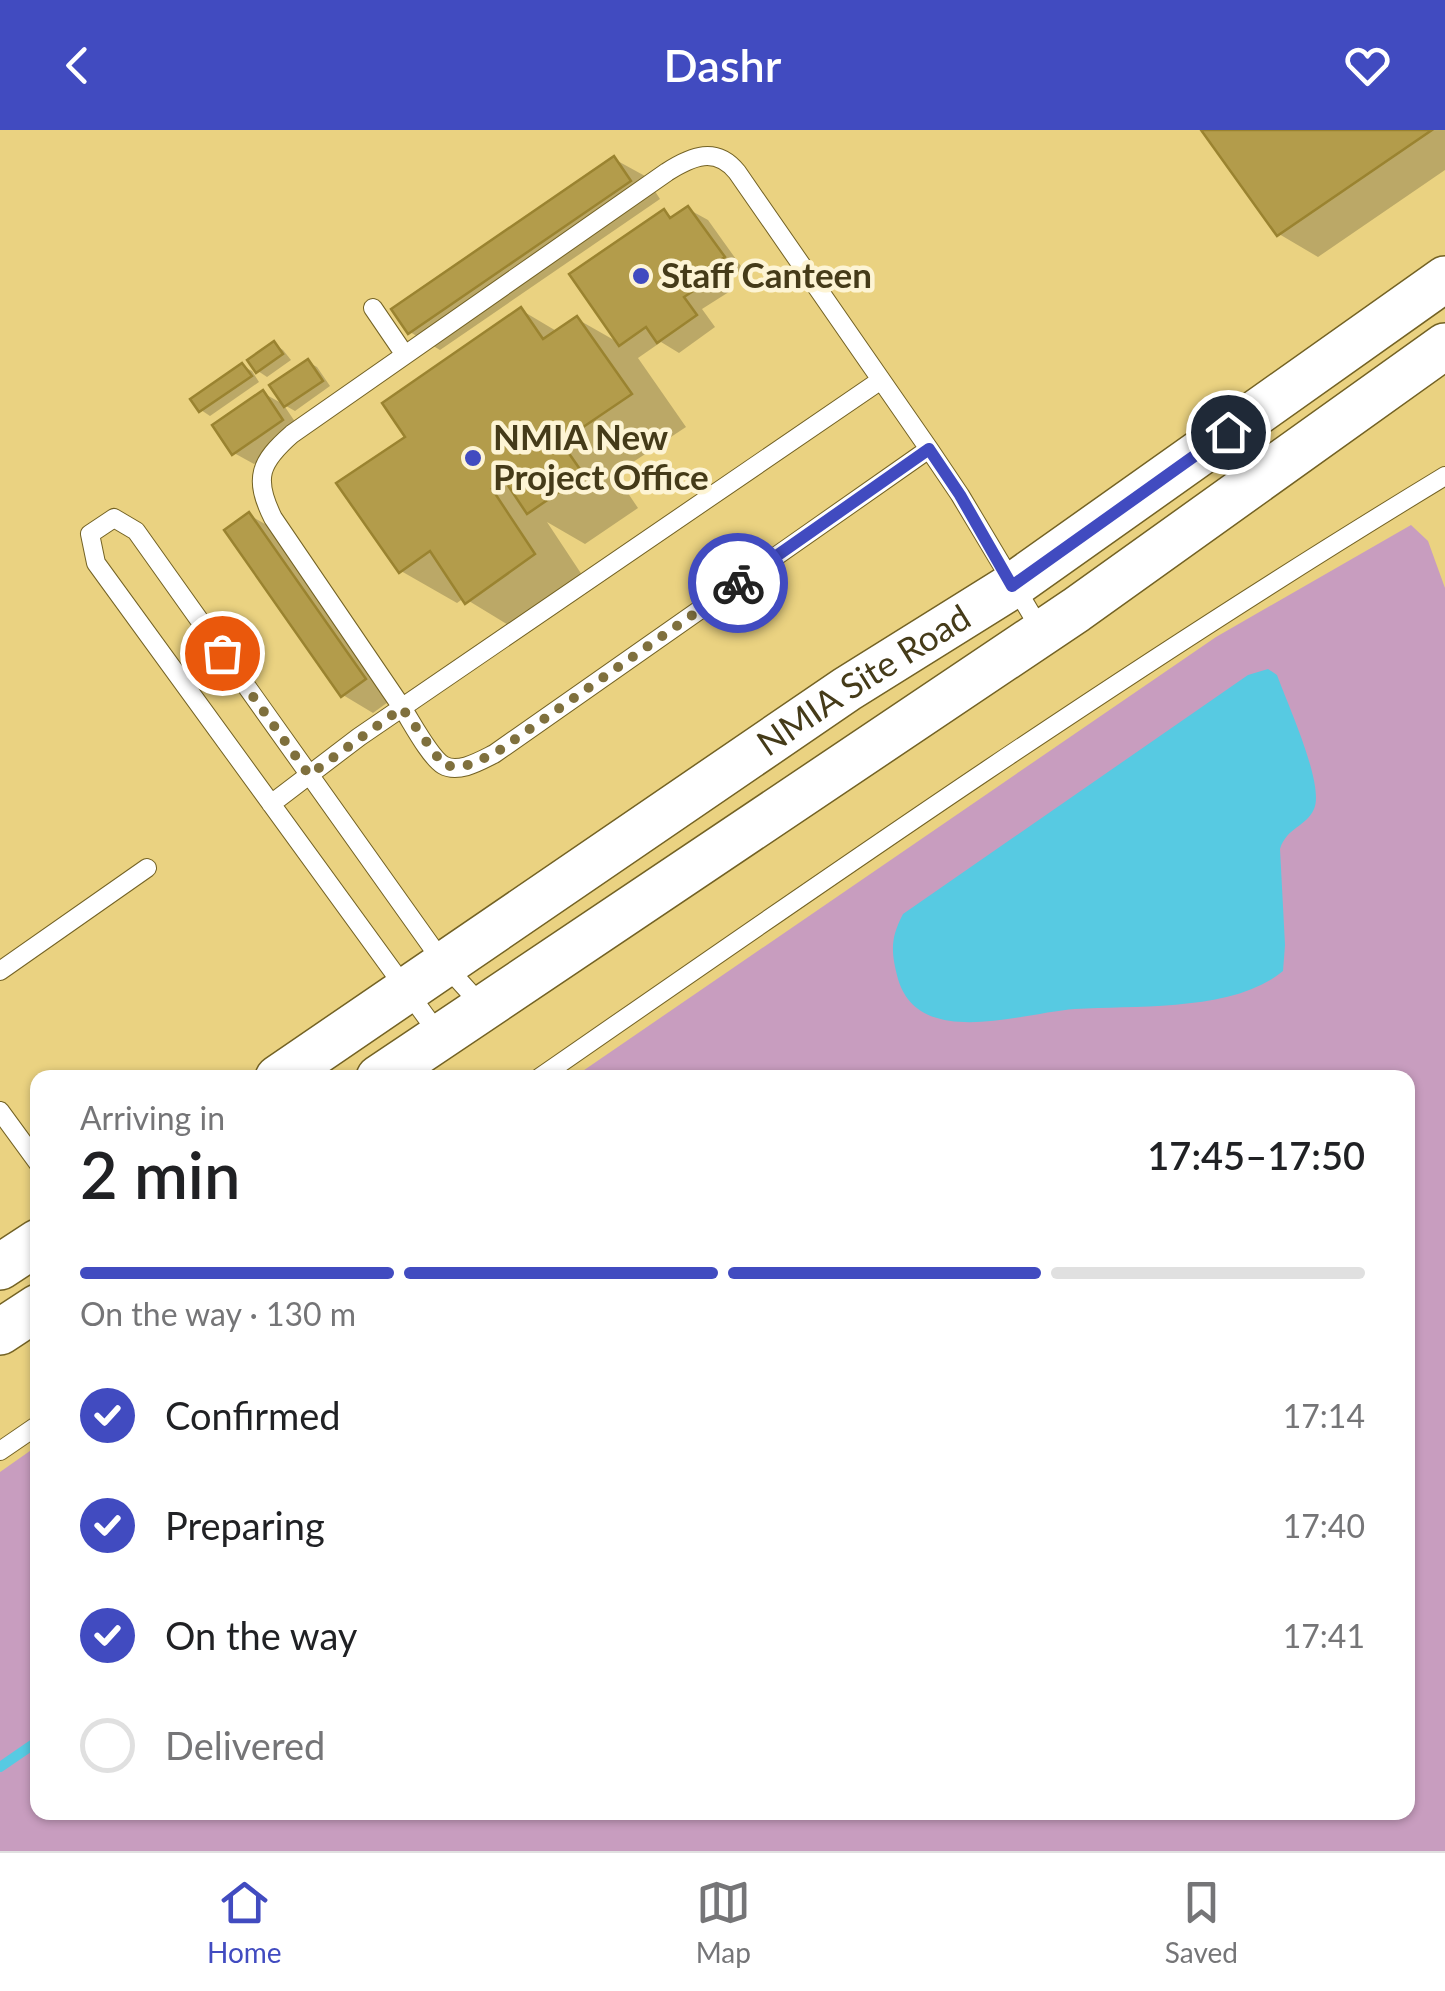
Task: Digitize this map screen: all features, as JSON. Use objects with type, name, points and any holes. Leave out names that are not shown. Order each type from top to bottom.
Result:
[{"type":"street","name":"NMIA Site Road","points":[[290,1070],[847,688],[1012,586],[1445,279]]},
{"type":"street","points":[[391,1070],[1042,632],[1445,346]]},
{"type":"street","points":[[0,1268],[30,1247]]},
{"type":"street","points":[[0,1332],[30,1312]]},
{"type":"lane","points":[[929,449],[494,754],[456,768],[444,766],[273,518],[264,500],[261,480],[264,464],[275,449],[405,355],[667,172],[697,155],[713,155],[728,160],[738,172],[880,380],[929,449],[960,495],[1042,632]]},
{"type":"lane","points":[[374,308],[405,355]]},
{"type":"lane","points":[[271,804],[402,708],[880,380]]},
{"type":"lane","points":[[550,1070],[1086,703],[1244,599],[1445,476]]},
{"type":"lane","points":[[440,1036],[96,563],[90,534],[114,518],[136,531],[444,964],[484,1007]]},
{"type":"lane","points":[[0,971],[147,868]]},
{"type":"lane","points":[[0,1110],[30,1153]]},
{"type":"lane","points":[[0,1451],[30,1430]]},
{"type":"shaded area","points":[[1411,525],[1428,541],[1445,588],[1445,1851],[0,1851],[0,1472],[30,1451],[30,1820],[1415,1820],[1415,1070],[584,1070],[1216,637]]},
{"type":"water","points":[[1268,669],[1277,675],[1296,723],[1310,763],[1316,798],[1311,815],[1287,836],[1280,849],[1283,971],[1239,994],[1212,1000],[1075,1009],[1001,1020],[949,1021],[927,1014],[909,1001],[898,979],[893,953],[903,914],[1248,675]]},
{"type":"building","points":[[1201,130],[1432,130],[1277,236]]},
{"type":"building","points":[[614,156],[631,181],[408,334],[391,309]]},
{"type":"building","name":"Staff Canteen","points":[[688,206],[725,257],[707,268],[713,278],[684,297],[697,315],[657,343],[646,327],[619,346],[569,274],[664,209],[670,218]]},
{"type":"building","name":"NMIA New Project Office","points":[[521,307],[543,339],[577,316],[632,394],[561,442],[584,475],[527,514],[505,481],[492,489],[535,554],[465,604],[430,551],[399,573],[336,483],[405,437],[382,403]]},
{"type":"building","points":[[274,341],[283,354],[256,373],[247,360]]},
{"type":"building","points":[[308,359],[323,381],[284,407],[269,385]]},
{"type":"building","points":[[242,363],[252,376],[199,412],[190,399]]},
{"type":"building","points":[[263,390],[283,420],[232,455],[212,425]]},
{"type":"building","points":[[249,512],[366,679],[341,697],[224,530]]},
{"type":"waterway","points":[[0,1767],[30,1746]]},
{"type":"way so far","points":[[222,653],[309,775],[402,708],[444,766],[465,766],[494,754],[738,583]]},
{"type":"place","name":"Staff Canteen","points":[[641,276]]},
{"type":"place","name":"NMIA New Project Office","points":[[473,458]]},
{"type":"route","points":[[738,583],[929,449],[1012,586],[1228,432]]}]
